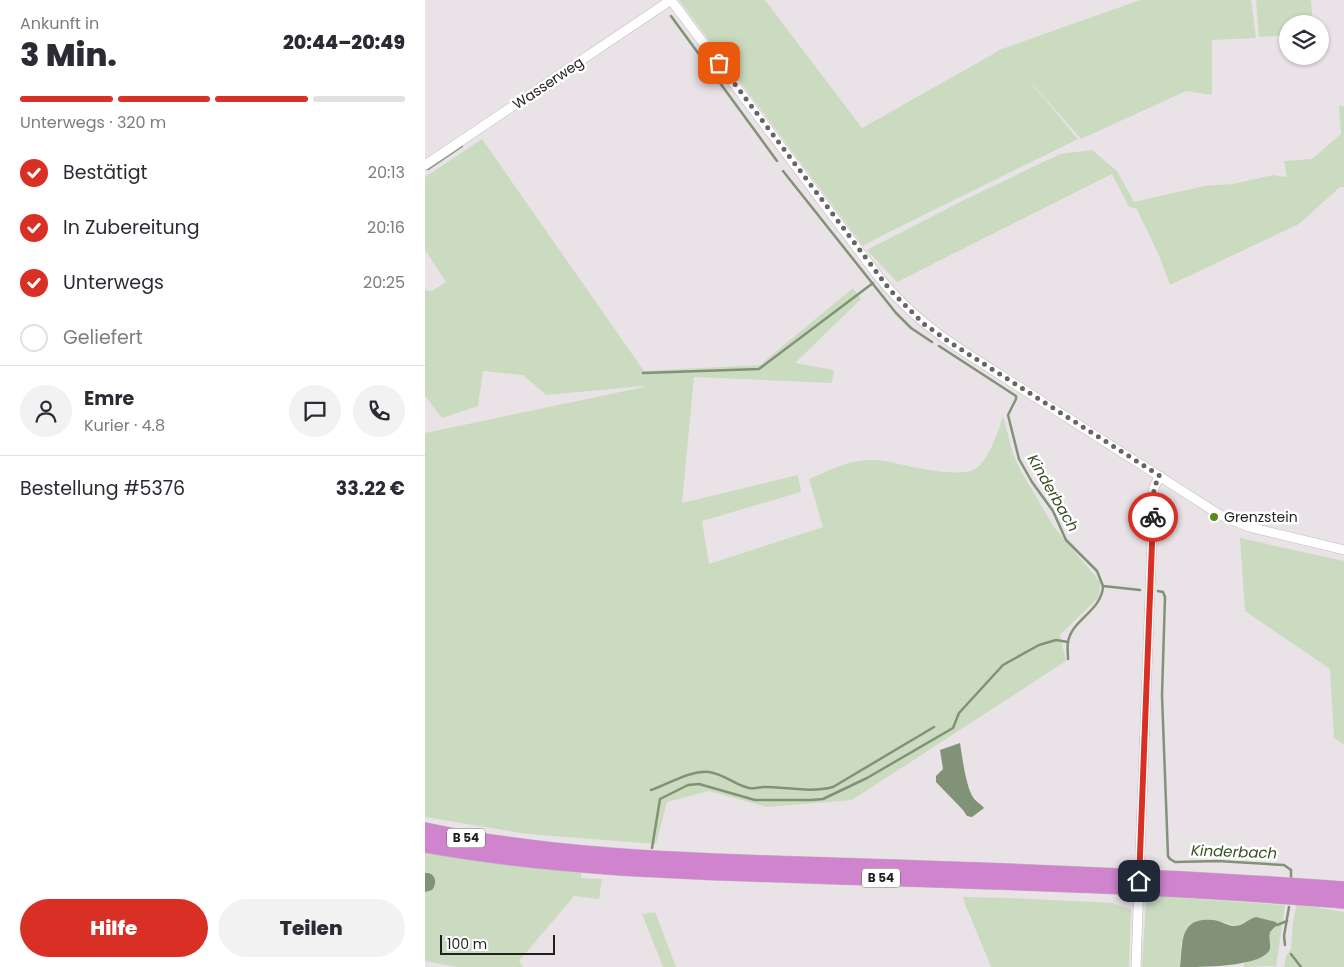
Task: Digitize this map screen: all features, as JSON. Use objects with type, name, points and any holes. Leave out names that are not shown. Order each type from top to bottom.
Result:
[{"type":"highway","name":"B 54","points":[[425,830],[482,841],[541,849],[665,859],[1092,874],[1344,889]]},
{"type":"highway","name":"B 54","points":[[425,845],[519,858],[644,869],[1075,885],[1344,901]]},
{"type":"street","name":"Wasserweg","points":[[425,165],[671,0]]},
{"type":"street","points":[[671,0],[879,276],[908,310],[924,324],[955,346],[1233,521],[1344,550]]},
{"type":"street","points":[[1136,967],[1154,487],[1160,476]]},
{"type":"shaded area","points":[[679,0],[765,0],[862,128],[1002,49],[1140,0],[1251,0],[1256,38],[1212,40],[1212,95],[1186,91],[1081,139],[1022,72],[1078,139],[863,246]]},
{"type":"shaded area","points":[[1256,0],[1311,0],[1312,15],[1279,15],[1279,36],[1259,37]]},
{"type":"shaded area","points":[[1339,106],[1344,106],[1344,187],[1340,187],[1299,224],[1170,285],[1158,253],[1136,208],[1129,207],[1112,174],[897,282],[867,250],[962,201],[1060,154],[1092,150],[1117,171],[1134,202],[1204,186],[1233,184],[1273,175],[1287,177],[1284,161],[1312,159],[1341,134]]},
{"type":"shaded area","points":[[482,139],[644,371],[760,365],[853,288],[861,299],[795,363],[834,370],[832,383],[694,377],[682,503],[798,475],[801,492],[702,521],[709,564],[823,527],[809,479],[840,466],[856,461],[874,460],[941,472],[961,472],[975,469],[989,453],[1003,416],[1013,454],[1021,471],[1054,527],[1101,583],[1098,598],[1060,635],[1066,661],[852,800],[767,807],[709,791],[667,802],[656,844],[527,834],[425,817],[425,433],[644,387],[596,317],[643,386],[546,395],[523,375],[483,371],[478,406],[442,418],[425,396],[425,290],[432,291],[446,282],[425,250],[425,177]]},
{"type":"shaded area","points":[[1240,538],[1344,561],[1344,745],[1334,738],[1330,669],[1245,611]]},
{"type":"shaded area","points":[[960,743],[968,786],[974,798],[984,808],[972,817],[967,816],[936,782],[936,776],[943,769],[940,750]]},
{"type":"shaded area","points":[[425,850],[581,870],[581,878],[602,879],[599,899],[574,896],[519,961],[523,967],[458,967],[425,961]]},
{"type":"shaded area","points":[[425,873],[431,874],[435,878],[435,884],[432,890],[425,892]]},
{"type":"shaded area","points":[[1153,896],[1285,905],[1276,967],[1242,967],[1275,928],[1276,922],[1256,917],[1236,926],[1224,922],[1181,942],[1180,967],[1142,967],[1146,900]]},
{"type":"shaded area","points":[[963,897],[1114,903],[1131,909],[1129,967],[991,967],[968,911],[970,910],[967,910]]},
{"type":"shaded area","points":[[1297,904],[1344,912],[1344,967],[1284,967],[1286,956],[1291,949],[1293,921]]},
{"type":"shaded area","points":[[655,912],[676,967],[663,967],[642,914]]},
{"type":"shaded area","points":[[1256,917],[1276,922],[1277,925],[1270,932],[1270,949],[1263,956],[1254,960],[1229,965],[1180,967],[1184,934],[1193,923],[1201,920],[1212,920],[1234,926]]},
{"type":"waterway","name":"Kinderbach","points":[[671,16],[777,161]]},
{"type":"waterway","points":[[428,169],[462,146]]},
{"type":"waterway","name":"Kinderbach","points":[[783,171],[896,313],[911,328],[932,342]]},
{"type":"waterway","points":[[643,373],[759,369],[873,283]]},
{"type":"waterway","name":"Kinderbach","points":[[939,346],[1016,396],[1008,415],[1019,459],[1032,482],[1053,511],[1066,540],[1097,571],[1103,586],[1140,590]]},
{"type":"waterway","points":[[1068,659],[1068,644],[1071,634],[1098,602],[1103,586]]},
{"type":"waterway","name":"Kinderbach","points":[[1158,591],[1163,592],[1165,597],[1162,695],[1168,856],[1175,862],[1218,861],[1284,865],[1291,870],[1291,879]]},
{"type":"waterway","points":[[652,848],[660,799],[688,785],[699,784],[755,800],[823,799],[867,778],[953,728],[959,713],[1003,665],[1039,645],[1056,640],[1068,642]]},
{"type":"waterway","points":[[651,790],[687,775],[702,772],[714,773],[739,785],[751,788],[816,790],[833,787],[934,727]]},
{"type":"waterway","name":"Kinderbach","points":[[1285,945],[1284,936],[1289,907]]},
{"type":"waterway","points":[[1277,925],[1287,921]]},
{"type":"waterway","name":"Kinderbach","points":[[1291,954],[1301,967]]},
{"type":"way so far","points":[[719,63],[879,276],[908,310],[951,343],[1160,476],[1154,487],[1153,517]]},
{"type":"place","name":"Grenzstein","points":[[1214,517]]},
{"type":"route","points":[[1139,881],[1153,517]]}]
